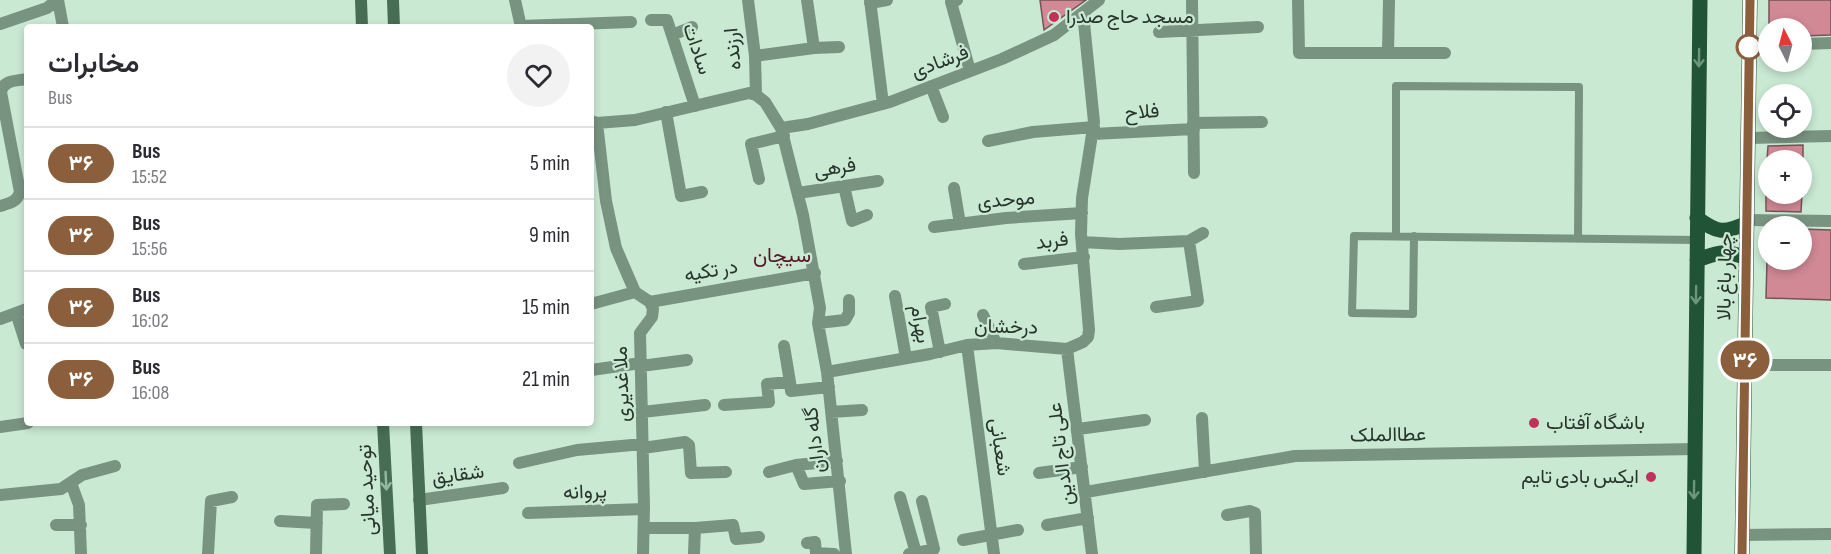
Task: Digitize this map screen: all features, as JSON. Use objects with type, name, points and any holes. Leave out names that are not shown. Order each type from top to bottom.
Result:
[{"type":"main road","points":[[361,0],[362,24]]},
{"type":"main road","points":[[393,0],[394,24]]},
{"type":"main road","name":"چهار باغ بالا","points":[[1694,554],[1700,0]]},
{"type":"main road","name":"چهار باغ بالا","points":[[1742,554],[1750,0]]},
{"type":"main road","points":[[1697,218],[1714,230],[1729,231],[1747,222]]},
{"type":"main road","points":[[1697,261],[1716,253],[1729,251],[1746,258]]},
{"type":"main road","name":"توحید میانی","points":[[383,426],[390,554]]},
{"type":"main road","points":[[416,426],[422,554]]},
{"type":"street","points":[[0,24],[47,8],[58,0],[62,24]]},
{"type":"street","points":[[515,0],[520,24]]},
{"type":"street","name":"ارزنده","points":[[748,0],[755,56],[756,94]]},
{"type":"street","points":[[807,0],[814,48]]},
{"type":"street","points":[[883,104],[870,2],[887,0]]},
{"type":"street","points":[[957,0],[951,2],[970,71]]},
{"type":"street","name":"فرشادی","points":[[759,179],[751,144],[808,124],[883,104],[970,71],[1054,35],[1099,0]]},
{"type":"street","points":[[1192,0],[1194,172]]},
{"type":"street","points":[[1298,0],[1299,53],[1445,53]]},
{"type":"street","points":[[1388,53],[1389,0]]},
{"type":"street","points":[[1067,349],[1083,342],[1088,337],[1089,330],[1082,242],[1082,198],[1094,131],[1083,13]]},
{"type":"street","name":"سادات","points":[[651,20],[667,20],[695,106]]},
{"type":"street","points":[[587,24],[631,22]]},
{"type":"street","points":[[672,35],[692,27]]},
{"type":"street","points":[[1160,32],[1258,27]]},
{"type":"street","points":[[1812,44],[1831,43]]},
{"type":"street","points":[[1749,45],[1758,45]]},
{"type":"street","points":[[755,56],[839,47]]},
{"type":"street","points":[[0,206],[12,203],[18,198],[20,192],[4,128],[1,92],[7,82],[24,79]]},
{"type":"street","points":[[931,86],[943,117]]},
{"type":"street","points":[[650,302],[634,292],[616,249],[594,122],[635,120],[749,93],[756,94],[765,102],[782,132],[798,194]]},
{"type":"street","points":[[666,112],[681,196],[702,192]]},
{"type":"street","name":"فلاح","points":[[988,141],[1033,132],[1262,122]]},
{"type":"street","points":[[1748,138],[1831,136]]},
{"type":"street","name":"فرهی","points":[[798,194],[878,181]]},
{"type":"street","points":[[844,186],[852,221],[867,215]]},
{"type":"street","points":[[954,188],[960,224]]},
{"type":"street","name":"گله داران","points":[[798,194],[819,308],[819,323],[840,481],[846,554]]},
{"type":"street","name":"موحدی","points":[[934,227],[1006,218],[1082,213]]},
{"type":"street","points":[[1747,222],[1831,221]]},
{"type":"street","points":[[1082,242],[1119,244],[1189,241],[1203,233]]},
{"type":"street","points":[[1156,307],[1198,301],[1189,241]]},
{"type":"street","name":"فربد","points":[[1024,264],[1084,257]]},
{"type":"street","name":"در تکیه","points":[[650,302],[814,273]]},
{"type":"street","points":[[594,303],[634,292]]},
{"type":"street","name":"بهرام","points":[[895,296],[906,358]]},
{"type":"street","points":[[819,323],[845,320],[849,313],[849,300]]},
{"type":"street","name":"ملا غدیری","points":[[643,554],[640,333],[652,317],[653,309],[650,302]]},
{"type":"street","points":[[940,352],[931,307],[945,304]]},
{"type":"street","points":[[0,319],[22,311],[24,328]]},
{"type":"street","points":[[983,315],[996,344]]},
{"type":"street","name":"درخشان","points":[[827,372],[967,345],[996,344],[1067,349]]},
{"type":"street","name":"شعبانی","points":[[967,345],[994,554]]},
{"type":"street","points":[[784,346],[791,391],[829,387]]},
{"type":"street","name":"علی تاج الدین","points":[[1067,349],[1092,554]]},
{"type":"street","points":[[594,370],[687,360]]},
{"type":"street","points":[[1745,365],[1831,365]]},
{"type":"street","points":[[724,405],[769,402],[766,384],[790,382]]},
{"type":"street","points":[[642,412],[705,405]]},
{"type":"street","points":[[831,412],[862,410]]},
{"type":"street","points":[[1202,418],[1205,472]]},
{"type":"street","points":[[1078,429],[1145,420]]},
{"type":"street","points":[[0,426],[24,423]]},
{"type":"street","points":[[519,463],[577,450],[685,442],[689,445],[691,473],[726,472]]},
{"type":"street","name":"عطاالملک","points":[[1086,492],[1295,456],[1695,449]]},
{"type":"street","points":[[769,472],[796,465],[837,461]]},
{"type":"street","points":[[796,465],[804,484],[840,481]]},
{"type":"street","points":[[0,495],[61,489],[82,475],[115,466]]},
{"type":"street","points":[[1039,474],[1082,467]]},
{"type":"street","points":[[71,483],[79,505],[81,554]]},
{"type":"street","name":"شقایق","points":[[419,500],[503,488]]},
{"type":"street","points":[[207,554],[211,501],[232,497]]},
{"type":"street","points":[[900,497],[912,553],[934,549],[922,501]]},
{"type":"street","points":[[316,554],[317,505],[344,504]]},
{"type":"street","name":"پروانه","points":[[528,513],[644,509]]},
{"type":"street","points":[[1227,515],[1256,513],[1256,554]]},
{"type":"street","points":[[1047,525],[1088,518]]},
{"type":"street","points":[[280,521],[317,523]]},
{"type":"street","points":[[56,525],[81,525]]},
{"type":"street","points":[[644,528],[733,525],[736,539],[759,537]]},
{"type":"street","points":[[694,554],[695,528]]},
{"type":"street","points":[[963,540],[1018,530]]},
{"type":"street","points":[[1742,535],[1831,534]]},
{"type":"street","points":[[807,543],[815,542],[816,553],[834,554]]},
{"type":"lane","points":[[1396,236],[1396,86],[1579,87],[1578,238]]},
{"type":"lane","points":[[1414,236],[1413,314],[1352,313],[1354,236],[1414,236],[1697,240]]},
{"type":"building","name":"مسجد حاج صدرا","points":[[1040,0],[1086,0],[1044,30]]},
{"type":"building","points":[[1769,0],[1831,0],[1831,35],[1812,36],[1812,18],[1769,18]]},
{"type":"building","points":[[1803,145],[1803,150],[1768,150],[1768,146]]},
{"type":"building","points":[[1766,204],[1801,204],[1801,212],[1766,211]]},
{"type":"building","points":[[1812,229],[1831,230],[1831,300],[1766,298],[1767,270],[1812,270]]},
{"type":"bus line","name":"۳۶","points":[[1742,554],[1750,0]]},
{"type":"place","name":"مسجد حاج صدرا","points":[[1054,17]]},
{"type":"place","name":"باشگاه آفتاب","points":[[1534,423]]},
{"type":"place","name":"ایکس بادی تایم","points":[[1651,477]]},
{"type":"district","name":"سیچان","points":[[782,255]]}]
